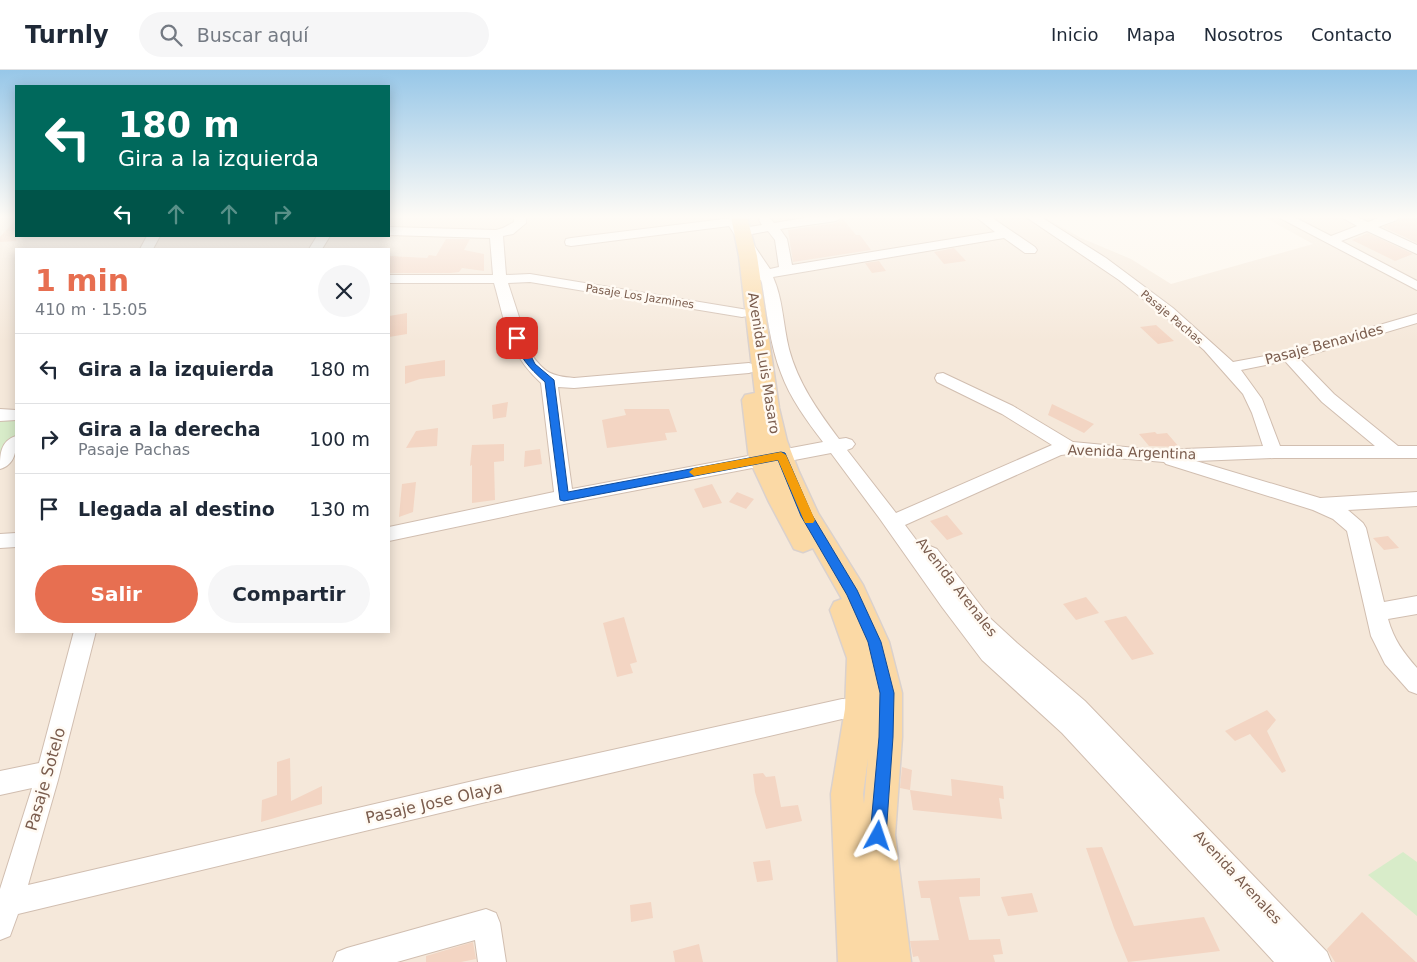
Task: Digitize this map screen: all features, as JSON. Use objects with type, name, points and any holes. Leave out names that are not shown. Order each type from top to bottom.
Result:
[{"type":"main road","name":"Avenida Luis Masaro","points":[[757,259],[763,276],[771,457],[780,502],[805,546],[830,584],[847,616],[860,658],[860,709],[847,794],[857,962]]},
{"type":"main road","name":"Avenida Luis Masaro","points":[[763,276],[742,313],[757,442],[771,457],[853,593],[875,642],[887,693],[878,836],[892,962]]},
{"type":"street","points":[[498,259],[500,279],[517,338],[524,355],[532,366],[549,380],[574,383],[749,368]]},
{"type":"street","points":[[771,259],[763,276],[775,308],[781,348],[789,374],[801,398],[841,445],[898,521],[949,601],[990,653],[1070,725],[1293,962]]},
{"type":"street","points":[[763,276],[864,259]]},
{"type":"street","name":"Pasaje Pachas","points":[[1098,259],[1186,326],[1230,367],[1251,393],[1274,452]]},
{"type":"street","points":[[1364,259],[1417,286]]},
{"type":"street","name":"Pasaje Los Jazmines","points":[[390,279],[474,280],[530,278],[742,313]]},
{"type":"street","name":"Pasaje Benavides","points":[[1230,367],[1289,356],[1417,318]]},
{"type":"street","points":[[1289,356],[1328,398],[1395,453]]},
{"type":"street","points":[[943,378],[1029,422],[1069,448]]},
{"type":"street","points":[[549,380],[564,497]]},
{"type":"street","points":[[0,415],[15,415]]},
{"type":"street","points":[[0,463],[15,443]]},
{"type":"street","points":[[390,534],[564,497],[841,445]]},
{"type":"street","name":"Avenida Argentina","points":[[898,521],[1050,452],[1069,448],[1157,456],[1274,452],[1417,452]]},
{"type":"street","points":[[1157,456],[1320,505],[1340,514],[1356,528],[1386,645],[1393,657],[1417,684]]},
{"type":"street","points":[[1320,505],[1417,499]]},
{"type":"street","name":"Avenida Arenales","points":[[898,521],[984,625],[1009,650],[1077,708],[1317,962]]},
{"type":"street","points":[[0,541],[15,540]]},
{"type":"street","points":[[1376,612],[1417,605]]},
{"type":"street","name":"Pasaje Sotelo","points":[[0,926],[48,773],[84,633]]},
{"type":"street","name":"Pasaje Jose Olaya","points":[[9,902],[495,787],[842,709],[887,712]]},
{"type":"street","points":[[0,783],[48,773]]},
{"type":"street","points":[[347,962],[486,924],[492,962]]},
{"type":"shaded area","points":[[0,259],[15,259],[15,633],[390,633],[390,259],[1130,259],[1171,284],[1261,259],[1417,259],[1417,962],[0,962]]},
{"type":"green space","points":[[0,417],[15,417],[15,435],[0,455]]},
{"type":"green space","points":[[1403,852],[1417,862],[1417,916],[1368,875]]},
{"type":"building","points":[[390,259],[484,259],[484,271],[462,268],[459,272],[390,273]]},
{"type":"building","points":[[792,259],[815,259],[793,262]]},
{"type":"building","points":[[940,259],[964,259],[966,261],[944,264]]},
{"type":"building","points":[[879,261],[886,271],[872,273],[865,263]]},
{"type":"building","points":[[407,313],[407,334],[390,337],[390,316]]},
{"type":"building","points":[[1156,325],[1174,341],[1158,344],[1140,327]]},
{"type":"building","points":[[445,360],[445,376],[420,379],[405,384],[405,366]]},
{"type":"building","points":[[508,402],[506,417],[493,419],[492,405]]},
{"type":"building","points":[[1052,404],[1094,424],[1084,433],[1048,415]]},
{"type":"building","points":[[624,409],[669,409],[677,432],[665,433],[667,440],[607,448],[602,420],[626,415]]},
{"type":"building","points":[[438,428],[437,446],[406,448],[416,431]]},
{"type":"building","points":[[1155,432],[1157,434],[1167,433],[1179,447],[1149,446],[1139,434]]},
{"type":"building","points":[[504,444],[504,461],[494,462],[495,500],[472,503],[472,465],[470,466],[472,445]]},
{"type":"building","points":[[540,449],[542,464],[524,467],[525,451]]},
{"type":"building","points":[[416,482],[413,512],[399,517],[402,484]]},
{"type":"building","points":[[712,484],[722,503],[703,508],[694,489]]},
{"type":"building","points":[[737,492],[754,499],[746,509],[729,502]]},
{"type":"building","points":[[947,515],[963,534],[947,540],[930,521]]},
{"type":"building","points":[[1388,536],[1399,548],[1384,550],[1373,538]]},
{"type":"building","points":[[1086,597],[1099,613],[1076,620],[1063,604]]},
{"type":"building","points":[[1126,616],[1154,654],[1132,660],[1104,621]]},
{"type":"building","points":[[624,617],[637,662],[630,664],[633,673],[617,677],[603,623]]},
{"type":"building","points":[[1267,710],[1276,720],[1267,731],[1286,771],[1282,773],[1250,734],[1235,741],[1225,731]]},
{"type":"building","points":[[290,758],[291,801],[322,786],[322,804],[261,822],[262,800],[277,795],[277,762]]},
{"type":"building","points":[[902,767],[912,770],[910,790],[900,788]]},
{"type":"building","points":[[763,773],[766,777],[775,776],[781,807],[798,805],[802,821],[766,829],[755,792],[753,774]]},
{"type":"building","points":[[951,779],[1003,786],[1004,799],[999,798],[1002,819],[913,810],[910,790],[952,796]]},
{"type":"building","points":[[1102,847],[1134,926],[1204,917],[1220,951],[1128,962],[1086,848]]},
{"type":"building","points":[[770,860],[773,880],[757,882],[753,862]]},
{"type":"building","points":[[980,878],[980,896],[959,897],[969,940],[1000,939],[1003,954],[993,955],[995,962],[920,962],[918,956],[913,957],[910,941],[939,940],[930,898],[921,898],[918,881]]},
{"type":"building","points":[[1032,893],[1038,912],[1008,916],[1001,897]]},
{"type":"building","points":[[651,902],[653,918],[631,922],[630,905]]},
{"type":"building","points":[[1362,912],[1416,962],[1335,962],[1327,949]]},
{"type":"building","points":[[473,942],[476,959],[461,962],[426,962],[426,956]]},
{"type":"building","points":[[699,944],[703,962],[675,962],[673,951]]},
{"type":"slow traffic","points":[[694,472],[781,455],[809,520]]},
{"type":"route","points":[[517,338],[524,355],[532,366],[549,380],[564,497],[781,455],[807,516],[853,593],[875,642],[887,693],[886,737],[878,836]]}]
